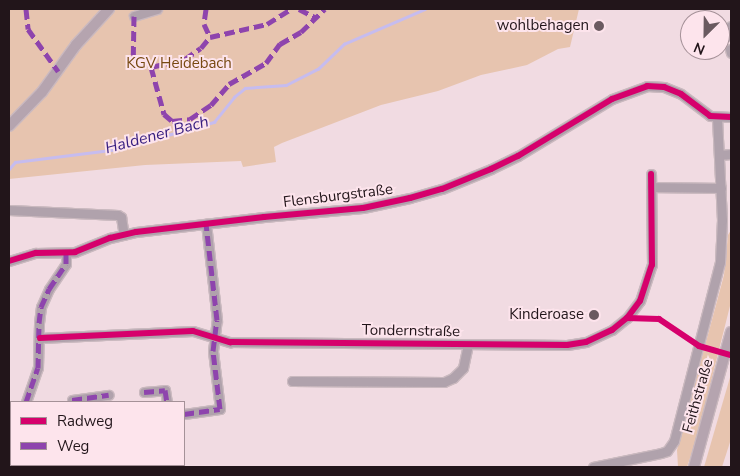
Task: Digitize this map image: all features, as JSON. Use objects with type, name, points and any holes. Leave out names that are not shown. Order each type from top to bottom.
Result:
[{"type":"main road","points":[[9,126],[42,92],[76,45],[109,9]]},
{"type":"main road","name":"Feithstraße","points":[[694,467],[731,332]]},
{"type":"street","points":[[134,16],[157,9]]},
{"type":"street","name":"Flensburgstraße","points":[[9,261],[36,252],[75,252],[124,235],[206,224],[363,208],[442,189],[518,156],[612,99],[647,86],[672,90],[693,101],[710,116],[717,118]]},
{"type":"street","points":[[593,467],[661,453],[666,451],[674,441],[718,273],[727,220],[721,188],[717,118],[731,117]]},
{"type":"street","points":[[719,155],[731,154]]},
{"type":"street","name":"Tondernstraße","points":[[40,338],[193,331],[214,339],[230,342],[577,344],[598,338],[627,318],[640,301],[652,265],[651,174]]},
{"type":"street","points":[[651,187],[721,188]]},
{"type":"street","points":[[9,210],[118,215],[121,217],[124,235]]},
{"type":"street","points":[[185,414],[220,409],[213,351],[217,320],[206,224]]},
{"type":"street","points":[[26,401],[38,368],[39,324],[44,298],[66,264],[66,253]]},
{"type":"street","name":"Tondernstraße","points":[[292,381],[444,382],[453,378],[463,368],[468,344]]},
{"type":"street","points":[[144,392],[165,390],[167,401]]},
{"type":"street","points":[[72,400],[92,400],[109,395]]},
{"type":"green space","name":"KGV Heidebach","points":[[9,9],[579,9],[570,47],[558,49],[527,65],[481,75],[438,91],[381,105],[282,143],[274,147],[276,162],[243,167],[241,161],[145,165],[9,179]]},
{"type":"green space","points":[[731,230],[731,302],[697,437],[687,467],[678,467],[677,450],[724,275],[728,235]]},
{"type":"green space","points":[[731,374],[731,439],[722,467],[704,467]]},
{"type":"waterway","name":"Haldener Bach","points":[[9,169],[15,162],[118,149],[214,122],[234,97],[245,88],[286,85],[318,69],[344,44],[425,9]]},
{"type":"marked path","points":[[26,9],[28,29],[58,71]]},
{"type":"marked path","points":[[206,9],[204,24],[210,37],[267,24],[291,9]]},
{"type":"marked path","points":[[299,9],[315,17]]},
{"type":"marked path","points":[[151,67],[164,114],[172,121],[190,119],[211,105],[229,84],[266,63],[280,44],[301,32],[325,9]]},
{"type":"marked path","points":[[134,16],[133,55],[137,60],[151,67],[185,59],[201,48],[210,37]]},
{"type":"marked path","points":[[185,414],[220,409],[213,351],[217,320],[206,224]]},
{"type":"marked path","points":[[26,401],[38,368],[41,307],[49,289],[66,264],[66,253]]},
{"type":"marked path","points":[[144,392],[165,390],[167,401]]},
{"type":"marked path","points":[[72,400],[109,395]]},
{"type":"cycle path","points":[[9,261],[36,253],[75,252],[110,238],[136,232],[363,208],[410,198],[442,189],[491,169],[518,156],[612,99],[647,86],[664,87],[681,94],[710,116],[731,117]]},
{"type":"cycle path","points":[[40,338],[193,331],[230,342],[567,345],[586,342],[612,330],[627,318],[640,301],[652,265],[651,174]]},
{"type":"cycle path","points":[[627,318],[659,319],[699,346],[731,355]]},
{"type":"place","name":"wohlbehagen","points":[[599,26]]},
{"type":"place","name":"Kinderoase","points":[[594,315]]}]
